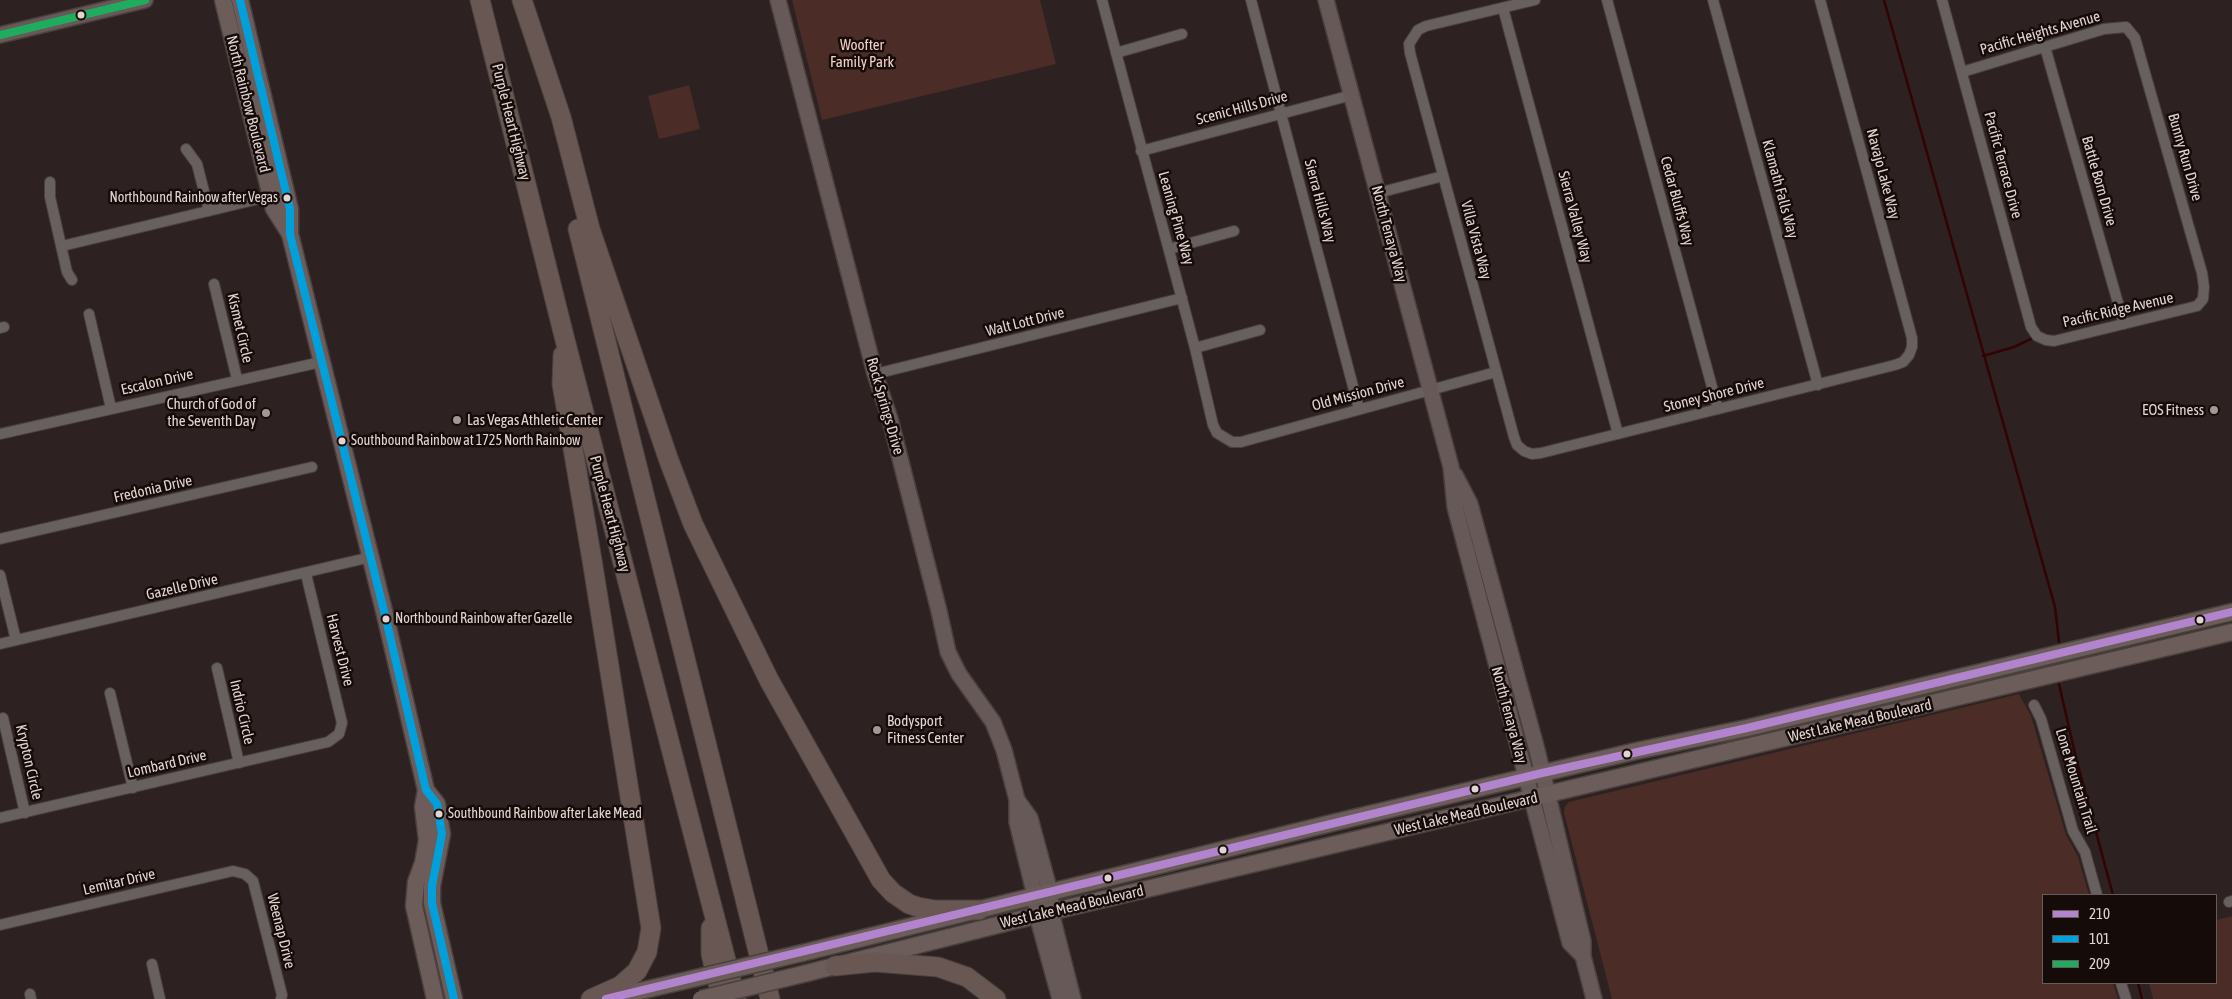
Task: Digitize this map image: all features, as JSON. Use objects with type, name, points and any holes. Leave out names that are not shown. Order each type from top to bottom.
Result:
[{"type":"highway","name":"Purple Heart Highway","points":[[480,0],[564,336],[736,999]]},
{"type":"highway","points":[[521,0],[561,117],[593,237],[668,458],[693,524],[765,671],[881,880],[893,893],[909,904],[918,907],[934,910],[979,910]]},
{"type":"highway","points":[[521,0],[770,999]]},
{"type":"highway","points":[[564,336],[562,384],[594,570],[651,928],[648,952],[637,971],[620,986],[591,999]]},
{"type":"highway","points":[[712,904],[711,954],[722,999]]},
{"type":"highway","points":[[835,966],[875,962],[938,967],[967,977],[996,999]]},
{"type":"main road","points":[[0,35],[145,0]]},
{"type":"main road","name":"North Rainbow Boulevard","points":[[223,0],[274,209],[290,234]]},
{"type":"main road","name":"North Rainbow Boulevard","points":[[240,0],[290,209],[290,234],[371,557],[426,790],[423,807],[428,831],[427,846],[416,882],[414,906],[434,999]]},
{"type":"main road","name":"Rock Springs Drive","points":[[778,0],[875,374],[890,419],[948,652],[998,732],[1018,800],[1017,822],[1042,894],[1060,999]]},
{"type":"main road","name":"North Tenaya Way","points":[[1326,0],[1451,467],[1455,507],[1467,555],[1534,775]]},
{"type":"main road","name":"North Tenaya Way","points":[[1451,467],[1470,504],[1496,601],[1570,943],[1583,956],[1594,999]]},
{"type":"main road","points":[[1455,507],[1472,536],[1479,538]]},
{"type":"main road","points":[[1467,555],[1473,556],[1476,559],[1496,601]]},
{"type":"main road","name":"West Lake Mead Boulevard","points":[[606,999],[1336,822],[1534,775],[1748,728],[2232,612]]},
{"type":"main road","points":[[2155,651],[2192,631],[2207,626],[2208,618]]},
{"type":"main road","name":"West Lake Mead Boulevard","points":[[701,999],[1044,913],[2232,632]]},
{"type":"main road","points":[[2030,681],[2017,679],[2017,672],[2083,656],[2096,645]]},
{"type":"main road","points":[[1924,706],[1956,689],[1998,678],[2007,669],[2007,666]]},
{"type":"main road","points":[[1748,728],[1752,746]]},
{"type":"main road","name":"North Rainbow Boulevard","points":[[426,790],[437,804],[442,834],[432,886],[432,903],[436,931],[454,999]]},
{"type":"main road","points":[[1341,844],[1341,836],[1345,833],[1378,824],[1423,802]]},
{"type":"main road","points":[[1281,858],[1296,846],[1329,837],[1336,822]]},
{"type":"main road","points":[[1217,873],[1218,867],[1224,862],[1253,854],[1278,837]]},
{"type":"main road","points":[[1142,891],[1168,877],[1209,866],[1212,859],[1211,853]]},
{"type":"main road","name":"Rock Springs Drive","points":[[1044,913],[1073,999]]},
{"type":"street","name":"Leaning Pine Way","points":[[1102,0],[1182,298],[1213,425],[1217,433],[1227,440]]},
{"type":"street","name":"Sierra Hills Way","points":[[1251,0],[1359,409]]},
{"type":"street","points":[[1503,8],[1535,0]]},
{"type":"street","name":"Cedar Bluffs Way","points":[[1607,0],[1718,409]]},
{"type":"street","name":"Klamath Falls Way","points":[[1713,0],[1818,385]]},
{"type":"street","name":"Navajo Lake Way","points":[[1820,0],[1912,338],[1912,347],[1909,355]]},
{"type":"street","name":"Pacific Terrace Drive","points":[[1942,0],[2031,327],[2037,336]]},
{"type":"street","name":"Villa Vista Way","points":[[1503,8],[1426,26],[1413,35],[1409,44],[1514,437],[1524,450]]},
{"type":"street","name":"Sierra Valley Way","points":[[1503,8],[1618,434]]},
{"type":"street","name":"Pacific Heights Avenue","points":[[1962,72],[2104,29],[2126,27]]},
{"type":"street","name":"Bunny Run Drive","points":[[2126,27],[2135,38],[2199,264],[2204,286],[2203,299]]},
{"type":"street","points":[[1116,53],[1182,34]]},
{"type":"street","name":"Battle Born Drive","points":[[2045,47],[2124,324]]},
{"type":"street","name":"Scenic Hills Drive","points":[[1141,151],[1352,95]]},
{"type":"street","points":[[186,149],[197,164],[209,211]]},
{"type":"street","points":[[1378,193],[1443,176]]},
{"type":"street","points":[[50,182],[50,197],[67,272],[72,280]]},
{"type":"street","points":[[62,246],[271,196]]},
{"type":"street","points":[[1169,249],[1234,231]]},
{"type":"street","name":"Kismet Circle","points":[[214,284],[236,379]]},
{"type":"street","name":"Walt Lott Drive","points":[[875,374],[1182,298]]},
{"type":"street","name":"Pacific Ridge Avenue","points":[[2037,336],[2054,341],[2191,308],[2197,306],[2203,299]]},
{"type":"street","points":[[89,314],[112,408]]},
{"type":"street","points":[[1195,348],[1260,330]]},
{"type":"street","name":"Stoney Shore Drive","points":[[1524,450],[1532,454],[1541,453],[1818,385],[1895,365],[1903,362],[1909,355]]},
{"type":"street","name":"Escalon Drive","points":[[0,434],[236,379],[321,362]]},
{"type":"street","name":"Old Mission Drive","points":[[1227,440],[1241,442],[1496,372]]},
{"type":"street","name":"Fredonia Drive","points":[[0,539],[312,467]]},
{"type":"street","name":"Gazelle Drive","points":[[0,644],[306,574],[371,557]]},
{"type":"street","name":"Harvest Drive","points":[[306,574],[342,723],[339,734]]},
{"type":"street","points":[[0,575],[16,640]]},
{"type":"street","name":"Indrio Circle","points":[[217,668],[239,763]]},
{"type":"street","points":[[110,694],[132,788]]},
{"type":"street","name":"Lone Mountain Trail","points":[[2034,705],[2041,719],[2073,831],[2085,852],[2097,894]]},
{"type":"street","name":"Krypton Circle","points":[[3,718],[25,813]]},
{"type":"street","name":"Lombard Drive","points":[[0,818],[328,742],[339,734]]},
{"type":"street","name":"Lemitar Drive","points":[[0,925],[233,871],[245,874]]},
{"type":"street","name":"Weenap Drive","points":[[245,874],[253,881],[282,995],[281,999]]},
{"type":"street","points":[[152,964],[160,999]]},
{"type":"street","points":[[2122,984],[2126,999]]},
{"type":"green space","name":"Woofter Family Park","points":[[792,0],[1040,0],[1056,64],[822,120]]},
{"type":"green space","points":[[689,85],[700,129],[659,139],[648,96]]},
{"type":"green space","points":[[2019,694],[2031,716],[2066,835],[2078,857],[2089,894],[2042,894],[2042,984],[2113,984],[2118,999],[1612,999],[1564,813],[1565,806],[1569,802]]},
{"type":"green space","points":[[2232,916],[2232,999],[2153,999],[2149,984],[2217,984],[2217,920]]},
{"type":"waterway","points":[[1884,0],[2055,607],[2059,642]]},
{"type":"waterway","points":[[1983,356],[2014,347],[2033,338]]},
{"type":"waterway","points":[[2059,684],[2076,758],[2113,894]]},
{"type":"waterway","points":[[2138,984],[2142,999]]},
{"type":"transit line","name":"209","points":[[0,35],[145,0]]},
{"type":"transit line","name":"101","points":[[240,0],[290,209],[290,234],[386,619],[426,790],[437,804],[442,834],[432,886],[432,903],[454,999]]},
{"type":"transit line","name":"210","points":[[606,999],[1542,773],[1747,728],[2232,612]]},
{"type":"place","name":"Northbound Rainbow after Vegas","points":[[287,198]]},
{"type":"place","name":"EOS Fitness","points":[[2214,410]]},
{"type":"place","name":"Church of God of the Seventh Day","points":[[266,413]]},
{"type":"place","name":"Las Vegas Athletic Center","points":[[457,420]]},
{"type":"place","name":"Southbound Rainbow at 1725 North Rainbow","points":[[342,441]]},
{"type":"place","name":"Northbound Rainbow after Gazelle","points":[[386,619]]},
{"type":"place","name":"Bodysport Fitness Center","points":[[877,730]]},
{"type":"place","name":"Southbound Rainbow after Lake Mead","points":[[439,814]]}]
